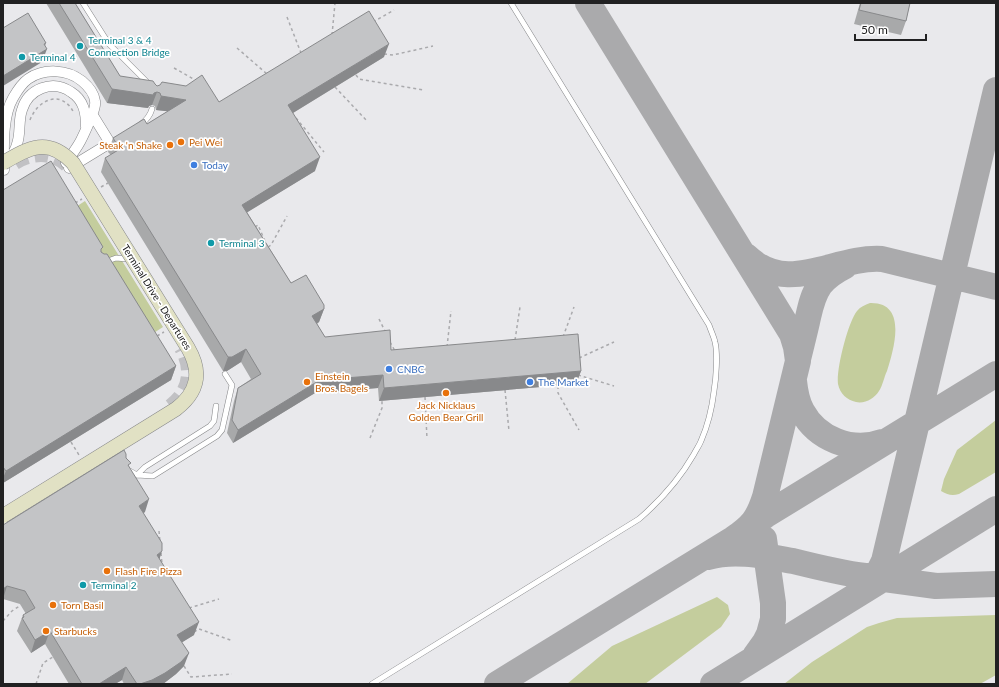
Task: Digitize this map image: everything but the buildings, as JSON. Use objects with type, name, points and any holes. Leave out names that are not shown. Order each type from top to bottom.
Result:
[{"type":"street","points":[[4,167],[5,125],[8,112],[12,100],[19,88],[28,79],[41,73],[54,71],[68,73],[78,78],[93,94],[95,102],[94,110],[92,114],[86,131],[67,166],[113,141],[92,114]]},
{"type":"street","points":[[4,167],[18,144],[22,110],[28,98],[39,89],[51,86],[62,87],[72,92],[79,98],[84,108],[86,131]]},
{"type":"street","name":"Terminal Drive - Departures","points":[[3,516],[176,409],[187,400],[191,394],[197,376],[191,353],[73,163],[57,150],[40,147],[22,152],[4,167]]},
{"type":"lane","points":[[83,3],[108,44],[150,85]]},
{"type":"lane","points":[[372,684],[639,519],[668,492],[680,476],[701,442],[712,404],[716,370],[716,343],[709,325],[511,3]]},
{"type":"lane","points":[[132,130],[145,122],[150,116],[152,109]]},
{"type":"lane","points":[[100,264],[116,258],[127,260]]},
{"type":"lane","points":[[125,468],[137,475],[153,476],[217,436],[222,430],[232,385],[225,374]]},
{"type":"lane","points":[[137,475],[144,467],[210,426],[214,421],[216,406]]},
{"type":"path","points":[[332,37],[336,3]]},
{"type":"path","points":[[371,24],[394,10]]},
{"type":"path","points":[[287,17],[302,55]]},
{"type":"path","points":[[382,54],[393,55],[433,46]]},
{"type":"path","points":[[237,48],[269,75]]},
{"type":"path","points":[[174,68],[199,82]]},
{"type":"path","points":[[356,75],[359,80],[423,90]]},
{"type":"path","points":[[335,87],[367,121]]},
{"type":"path","points":[[30,122],[33,113],[42,103],[53,98],[63,100],[72,109],[75,115]]},
{"type":"path","points":[[292,113],[324,152]]},
{"type":"path","points":[[252,229],[258,225],[267,247],[271,245],[288,216]]},
{"type":"path","points":[[560,342],[574,306]]},
{"type":"path","points":[[514,345],[520,307]]},
{"type":"path","points":[[447,350],[451,311]]},
{"type":"path","points":[[379,319],[385,331]]},
{"type":"path","points":[[388,338],[395,351]]},
{"type":"path","points":[[574,361],[614,342]]},
{"type":"path","points":[[575,374],[614,386]]},
{"type":"path","points":[[558,386],[558,393],[579,430]]},
{"type":"path","points":[[505,390],[509,431]]},
{"type":"path","points":[[425,397],[427,439]]},
{"type":"path","points":[[370,438],[382,408],[382,401]]},
{"type":"path","points":[[159,532],[160,545]]},
{"type":"path","points":[[161,552],[162,565]]},
{"type":"path","points":[[186,610],[219,599]]},
{"type":"path","points":[[3,621],[12,611],[21,605]]},
{"type":"path","points":[[193,633],[199,629],[233,641]]},
{"type":"path","points":[[36,684],[44,663],[53,657]]},
{"type":"path","points":[[184,666],[191,678],[232,674]]},
{"type":"green space","points":[[85,201],[163,327],[146,338],[68,212]]},
{"type":"green space","points":[[870,303],[882,305],[890,310],[894,318],[895,340],[890,362],[879,391],[869,400],[856,402],[847,398],[840,391],[838,384],[839,368],[850,325],[857,311],[864,305]]},
{"type":"green space","points":[[996,420],[996,472],[959,494],[950,495],[941,491],[944,479],[957,450]]},
{"type":"green space","points":[[717,597],[728,605],[730,614],[721,627],[645,684],[567,684],[612,646]]},
{"type":"green space","points":[[996,615],[996,675],[980,684],[784,684],[812,662],[867,627],[879,623],[897,618]]},
{"type":"taxiway","points":[[497,684],[733,539],[750,526],[757,517],[765,497],[798,361],[792,334],[588,3]]},
{"type":"taxiway","points":[[864,590],[878,573],[884,561],[996,90]]},
{"type":"taxiway","points":[[746,256],[762,268],[778,273],[795,274],[812,272],[846,263],[882,259],[996,287]]},
{"type":"taxiway","points":[[798,359],[810,307],[815,294],[825,279],[845,266]]},
{"type":"taxiway","points":[[753,525],[766,515],[996,374]]},
{"type":"taxiway","points":[[794,381],[796,396],[802,411],[809,421],[826,436],[836,441],[859,446],[882,442]]},
{"type":"taxiway","points":[[713,684],[996,509]]},
{"type":"taxiway","points":[[755,656],[769,634],[773,619],[773,603],[764,539]]},
{"type":"taxiway","points":[[708,557],[739,553],[772,557],[838,572],[865,576],[876,576],[889,573]]},
{"type":"taxiway","points":[[877,578],[936,586],[996,584]]},
{"type":"tunnel","points":[[15,163],[30,156],[45,155],[59,160],[71,170]]},
{"type":"tunnel","points":[[170,406],[182,394],[188,379],[187,364],[181,348]]},
{"type":"place","name":"Terminal 3 & 4 Connection Bridge","points":[[80,46]]},
{"type":"place","name":"Terminal 4","points":[[22,57]]},
{"type":"place","name":"Pei Wei","points":[[181,142]]},
{"type":"place","name":"Steak 'n Shake","points":[[170,145]]},
{"type":"place","name":"Today","points":[[194,165]]},
{"type":"place","name":"Terminal 3","points":[[211,243]]},
{"type":"place","name":"CNBC","points":[[389,369]]},
{"type":"place","name":"Einstein Bros. Bagels","points":[[307,382]]},
{"type":"place","name":"The Market","points":[[530,382]]},
{"type":"place","name":"Jack Nicklaus Golden Bear Grill","points":[[446,393]]},
{"type":"place","name":"Flash Fire Pizza","points":[[107,571]]},
{"type":"place","name":"Terminal 2","points":[[83,585]]},
{"type":"place","name":"Torn Basil","points":[[53,605]]},
{"type":"place","name":"Starbucks","points":[[46,631]]}]
